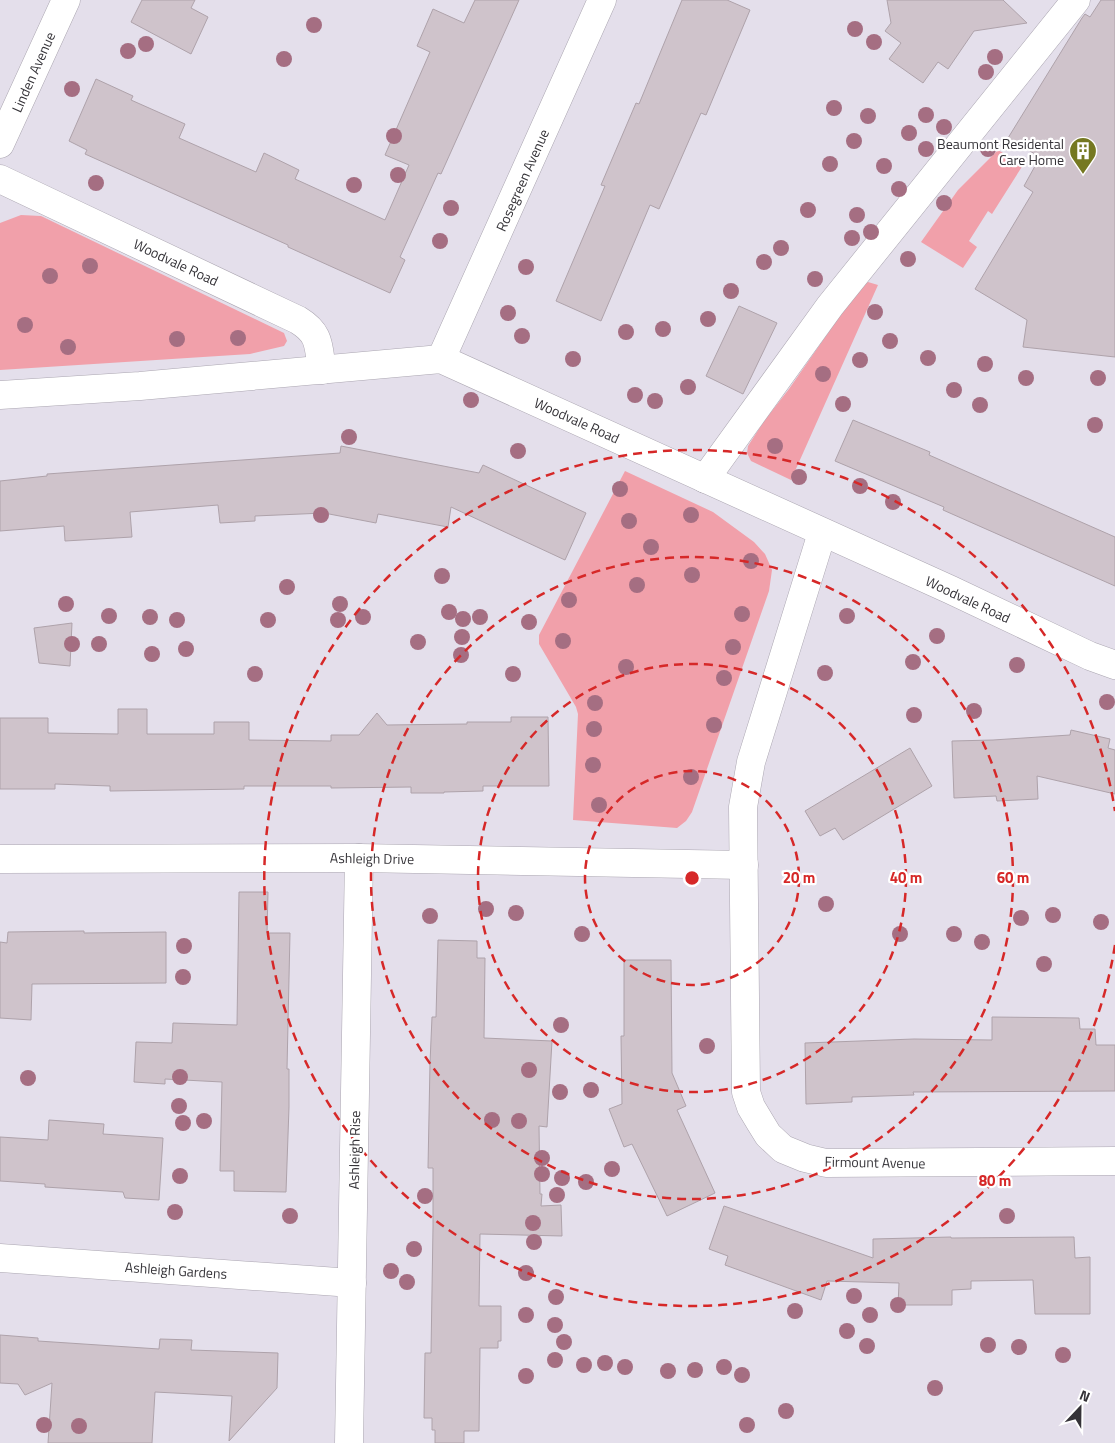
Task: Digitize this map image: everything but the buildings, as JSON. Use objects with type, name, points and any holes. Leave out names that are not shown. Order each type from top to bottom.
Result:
[{"type":"street","name":"Linden Avenue","points":[[0,144],[66,0]]},
{"type":"street","name":"Rosegreen Avenue","points":[[441,359],[602,0]]},
{"type":"street","points":[[705,479],[830,306],[1076,0]]},
{"type":"street","name":"Woodvale Road","points":[[0,180],[310,327],[316,336],[322,370]]},
{"type":"street","name":"Woodvale Road","points":[[0,395],[140,386],[441,359],[951,590],[1090,656],[1115,664]]},
{"type":"street","points":[[744,865],[743,807],[751,762],[822,533]]},
{"type":"street","name":"Ashleigh Drive","points":[[0,859],[359,858],[744,865]]},
{"type":"street","name":"Ashleigh Rise","points":[[349,1443],[359,858]]},
{"type":"street","name":"Firmount Avenue","points":[[744,865],[746,1092],[751,1107],[768,1135],[783,1149],[805,1158],[841,1164],[1115,1161]]},
{"type":"street","name":"Ashleigh Gardens","points":[[0,1258],[352,1283]]},
{"type":"shaded area","points":[[998,150],[1023,165],[992,214],[988,211],[969,241],[977,247],[963,268],[921,242],[958,190]]},
{"type":"shaded area","points":[[21,215],[41,216],[284,333],[287,341],[284,346],[250,354],[0,370],[0,223]]},
{"type":"shaded area","points":[[868,282],[878,285],[791,480],[751,461],[747,453],[748,446],[764,421],[789,389],[853,297]]},
{"type":"shaded area","points":[[625,471],[713,512],[754,542],[765,554],[772,570],[769,591],[692,812],[686,821],[677,828],[573,820],[578,714],[576,707],[539,644],[539,635]]},
{"type":"place","name":"Beaumont Residental Care Home","points":[[1083,175]]}]
